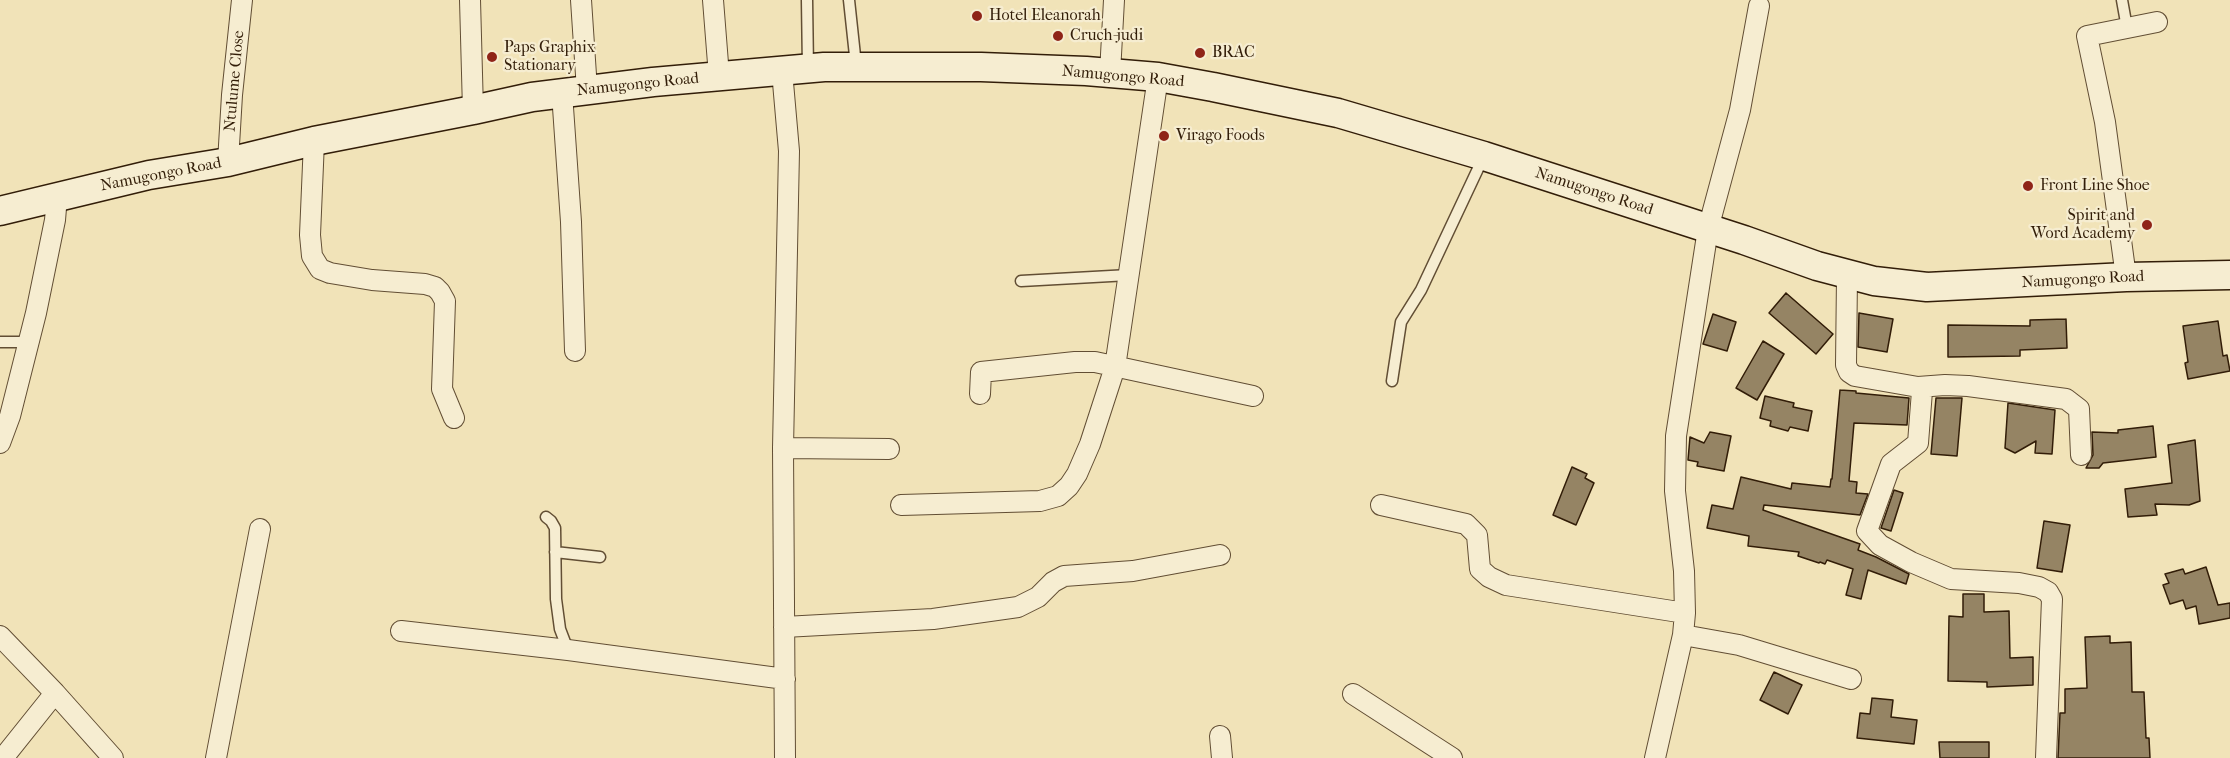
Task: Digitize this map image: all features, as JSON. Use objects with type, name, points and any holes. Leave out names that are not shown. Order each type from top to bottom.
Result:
[{"type":"main road","name":"Namugongo Road","points":[[0,211],[149,175],[228,162],[314,141],[473,111],[532,97],[718,76],[795,70],[856,67],[981,67],[1158,77],[1338,113],[1484,156],[1847,276],[1874,281],[1927,287],[2126,277],[2230,275]]},
{"type":"street","name":"Ntulume Close","points":[[228,162],[242,0]]},
{"type":"street","points":[[470,0],[473,111]]},
{"type":"street","points":[[575,351],[571,222],[574,91],[581,0]]},
{"type":"street","points":[[713,0],[718,76]]},
{"type":"street","points":[[1110,73],[1114,0]]},
{"type":"street","points":[[1657,757],[1686,613],[1675,491],[1676,436],[1708,229],[1740,110],[1759,6]]},
{"type":"street","points":[[2126,277],[2105,122],[2087,36],[2157,22]]},
{"type":"street","points":[[785,758],[783,448],[789,150],[795,70]]},
{"type":"street","points":[[901,505],[1040,501],[1058,496],[1077,474],[1090,444],[1115,367],[1158,77]]},
{"type":"street","points":[[314,141],[310,235],[312,256],[320,269],[330,273],[372,280],[425,284],[441,292],[445,301],[442,389],[454,418]]},
{"type":"street","points":[[0,443],[10,416],[29,342],[55,220],[57,196]]},
{"type":"street","points":[[1847,276],[1846,365],[1849,372],[1855,376],[1918,387],[1968,386],[2066,399],[2079,409],[2081,455]]},
{"type":"street","points":[[980,394],[981,372],[1095,362],[1253,396]]},
{"type":"street","points":[[1918,387],[1922,391],[1918,443],[1891,464],[1867,531],[1880,545],[1911,562],[1951,579],[2019,584],[2039,587],[2048,592],[2052,599],[2046,758]]},
{"type":"street","points":[[783,448],[889,449]]},
{"type":"street","points":[[1381,505],[1466,524],[1477,535],[1480,569],[1489,578],[1506,585],[1686,613]]},
{"type":"street","points":[[216,758],[260,529]]},
{"type":"street","points":[[784,627],[933,619],[1018,607],[1038,597],[1053,582],[1064,576],[1133,571],[1220,555]]},
{"type":"street","points":[[401,631],[568,650],[785,679]]},
{"type":"street","points":[[1683,635],[1739,645],[1851,679]]},
{"type":"street","points":[[0,636],[113,758]]},
{"type":"street","points":[[3,758],[55,693]]},
{"type":"street","points":[[1353,694],[1452,758]]},
{"type":"street","points":[[1220,736],[1222,758]]},
{"type":"lane","points":[[795,70],[807,0]]},
{"type":"lane","points":[[849,0],[856,67]]},
{"type":"lane","points":[[2122,0],[2127,28]]},
{"type":"lane","points":[[1392,381],[1401,322],[1421,290],[1484,156]]},
{"type":"lane","points":[[1021,281],[1128,275]]},
{"type":"lane","points":[[0,342],[29,342]]},
{"type":"lane","points":[[546,517],[555,528],[556,599],[560,628],[568,650]]},
{"type":"lane","points":[[555,552],[600,557]]},
{"type":"building","points":[[1786,293],[1833,334],[1816,354],[1769,313]]},
{"type":"building","points":[[1859,313],[1893,319],[1887,352],[1858,347]]},
{"type":"building","points":[[1713,314],[1736,322],[1727,351],[1703,344]]},
{"type":"building","points":[[2066,319],[2067,348],[2020,350],[2020,356],[1948,357],[1948,325],[2030,326],[2030,320]]},
{"type":"building","points":[[2218,321],[2223,356],[2227,355],[2230,371],[2188,379],[2183,326]]},
{"type":"building","points":[[1763,341],[1784,354],[1757,400],[1736,388]]},
{"type":"building","points":[[1840,390],[1909,398],[1907,425],[1854,423],[1849,481],[1857,482],[1856,493],[1868,494],[1860,515],[1764,505],[1763,510],[1860,544],[1858,550],[1909,574],[1906,584],[1868,570],[1861,599],[1846,595],[1853,569],[1827,560],[1825,564],[1819,563],[1798,556],[1799,552],[1748,546],[1749,536],[1707,528],[1712,505],[1733,509],[1741,477],[1791,489],[1792,483],[1830,487]]},
{"type":"building","points":[[1765,396],[1794,403],[1793,407],[1812,411],[1808,431],[1790,427],[1788,431],[1770,426],[1771,421],[1760,418]]},
{"type":"building","points":[[1936,398],[1962,398],[1957,456],[1931,454]]},
{"type":"building","points":[[2008,403],[2055,410],[2052,454],[2035,453],[2036,441],[2015,453],[2005,448]]},
{"type":"building","points":[[2153,426],[2156,457],[2103,463],[2099,468],[2086,468],[2093,455],[2092,432],[2118,433],[2118,430]]},
{"type":"building","points":[[1710,432],[1731,436],[1724,471],[1697,466],[1698,462],[1688,460],[1690,437],[1704,443]]},
{"type":"building","points":[[2195,440],[2200,501],[2189,505],[2155,504],[2157,515],[2128,517],[2125,489],[2172,483],[2168,445]]},
{"type":"building","points":[[1572,467],[1587,474],[1585,478],[1594,483],[1576,525],[1553,515]]},
{"type":"building","points":[[1894,490],[1903,493],[1891,531],[1881,528]]},
{"type":"building","points":[[2044,521],[2070,525],[2062,572],[2037,568]]},
{"type":"building","points":[[2206,567],[2218,605],[2230,603],[2230,618],[2199,624],[2196,606],[2186,609],[2183,600],[2170,604],[2163,585],[2169,583],[2165,574],[2183,569],[2185,574]]},
{"type":"building","points":[[1963,594],[1984,594],[1984,612],[2009,611],[2010,658],[2033,657],[2033,685],[1987,687],[1987,682],[1948,681],[1949,616],[1963,617]]},
{"type":"building","points":[[2110,636],[2110,643],[2131,642],[2132,692],[2144,692],[2146,738],[2149,738],[2150,758],[2058,758],[2060,713],[2065,713],[2065,689],[2087,688],[2085,637]]},
{"type":"building","points":[[1774,672],[1802,685],[1788,714],[1760,700]]},
{"type":"building","points":[[1872,698],[1893,700],[1891,717],[1917,720],[1914,744],[1857,738],[1860,713],[1870,714]]},
{"type":"building","points":[[1939,742],[1989,742],[1989,758],[1940,758]]},
{"type":"place","name":"Hotel Eleanorah","points":[[977,16]]},
{"type":"place","name":"Cruch-judi","points":[[1058,36]]},
{"type":"place","name":"BRAC","points":[[1200,53]]},
{"type":"place","name":"Paps Graphix Stationary","points":[[492,57]]},
{"type":"place","name":"Virago Foods","points":[[1164,136]]},
{"type":"place","name":"Front Line Shoe","points":[[2028,186]]},
{"type":"place","name":"Spirit and Word Academy","points":[[2147,225]]}]
